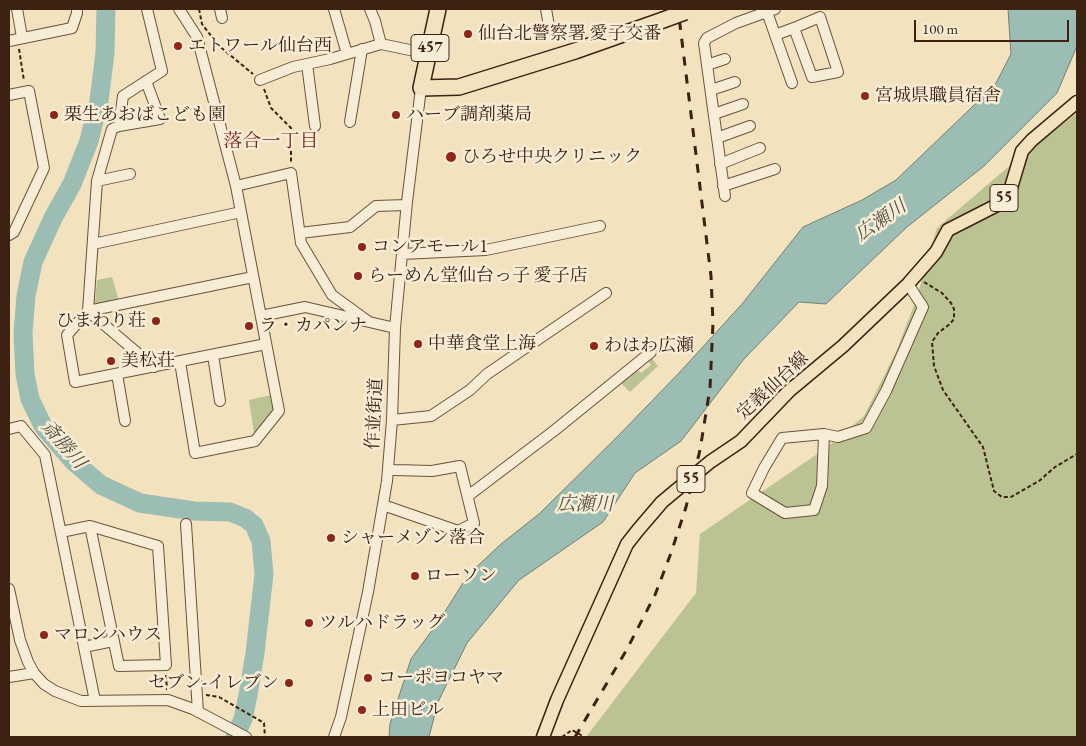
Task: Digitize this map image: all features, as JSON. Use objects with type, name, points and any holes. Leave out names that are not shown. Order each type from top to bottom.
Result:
[{"type":"highway","name":"457","points":[[438,9],[421,88],[459,87],[575,51],[690,11]]},
{"type":"main road","name":"定義仙台線","points":[[543,737],[557,700],[627,544],[638,530],[662,502],[710,462],[741,441],[789,391],[843,346],[912,281],[936,252],[948,230],[1001,203],[1010,191],[1022,151],[1032,140],[1077,102]]},
{"type":"street","points":[[17,9],[16,39],[72,28],[77,9]]},
{"type":"street","points":[[119,126],[123,96],[162,71],[147,9]]},
{"type":"street","points":[[179,9],[198,37],[236,186],[279,411],[255,440],[195,453],[180,362]]},
{"type":"street","points":[[334,9],[347,54]]},
{"type":"street","points":[[370,9],[375,21],[380,44]]},
{"type":"street","points":[[546,9],[549,26]]},
{"type":"street","points":[[775,169],[724,191],[704,43],[707,38],[736,23],[771,10],[775,35],[792,83]]},
{"type":"street","points":[[775,35],[820,17],[838,72],[812,77],[794,28]]},
{"type":"street","points":[[260,80],[293,67],[380,44],[429,54]]},
{"type":"street","points":[[350,122],[362,49]]},
{"type":"street","points":[[707,66],[725,59]]},
{"type":"street","points":[[307,64],[315,126]]},
{"type":"street","points":[[88,312],[97,181],[112,129],[119,126],[160,119],[146,81]]},
{"type":"street","points":[[711,90],[735,82]]},
{"type":"street","name":"作並街道","points":[[334,737],[341,717],[368,592],[388,469],[392,420],[395,328],[406,205],[421,88]]},
{"type":"street","points":[[9,94],[30,91],[44,168],[14,232],[9,234]]},
{"type":"street","points":[[714,114],[743,104]]},
{"type":"street","points":[[717,138],[750,126]]},
{"type":"street","points":[[720,164],[760,148]]},
{"type":"street","points":[[236,186],[292,173],[301,243],[332,295],[369,322]]},
{"type":"street","points":[[97,181],[130,174]]},
{"type":"street","points":[[300,233],[350,227],[376,206],[406,205]]},
{"type":"street","points":[[93,244],[241,212]]},
{"type":"street","points":[[402,254],[486,250],[600,226]]},
{"type":"street","points":[[253,277],[88,312],[67,334],[75,382],[266,344]]},
{"type":"street","points":[[824,434],[822,486],[814,510],[785,513],[752,492],[782,438],[824,434],[838,437],[866,428],[886,391],[923,307],[912,281]]},
{"type":"street","points":[[392,420],[431,416],[470,390],[487,374],[606,293]]},
{"type":"street","points":[[261,316],[305,307],[395,328]]},
{"type":"street","points":[[88,312],[154,367]]},
{"type":"street","points":[[468,496],[555,430],[651,352]]},
{"type":"street","points":[[213,355],[220,401]]},
{"type":"street","points":[[117,374],[126,421]]},
{"type":"street","points":[[9,429],[21,426],[45,455],[95,701]]},
{"type":"street","points":[[383,504],[458,531],[474,522],[460,466],[432,472],[388,469]]},
{"type":"street","points":[[186,524],[198,712]]},
{"type":"street","points":[[61,532],[90,526],[158,546],[166,665],[118,666],[90,526]]},
{"type":"street","points":[[9,589],[20,640],[28,662],[34,673],[44,684],[61,694],[81,701],[168,700],[215,720],[246,737]]},
{"type":"street","points":[[84,647],[113,641]]},
{"type":"street","points":[[9,677],[34,673]]},
{"type":"path","points":[[16,39],[26,91]]},
{"type":"path","points":[[912,281],[942,293],[954,309],[954,318],[950,324],[938,333],[932,342],[934,366],[943,390],[983,447],[994,491],[1002,497],[1011,497],[1039,481],[1056,467],[1077,454]]},
{"type":"path","points":[[166,665],[168,700]]},
{"type":"path","points":[[219,696],[264,723],[265,737]]},
{"type":"path","points":[[562,737],[572,730],[581,735],[580,737]]},
{"type":"green space","points":[[1077,113],[1077,737],[586,737],[696,593],[700,534],[826,448],[864,416],[896,352],[916,300],[937,228],[1001,173]]},
{"type":"green space","points":[[112,277],[119,301],[101,306],[95,303],[97,280]]},
{"type":"green space","points":[[650,356],[658,366],[630,392],[619,381],[637,369],[641,373],[651,365],[647,359]]},
{"type":"green space","points":[[271,395],[275,413],[258,432],[254,433],[249,400]]},
{"type":"water","name":"広瀬川","points":[[1008,9],[1077,9],[1077,46],[1057,93],[984,166],[907,227],[826,304],[799,302],[744,359],[681,441],[635,473],[603,522],[519,580],[467,643],[438,702],[429,737],[389,737],[390,724],[411,659],[439,621],[468,575],[501,544],[539,514],[679,373],[742,304],[803,227],[862,200],[896,180],[995,85],[1011,54]]},
{"type":"waterway","name":"斎勝川","points":[[106,9],[105,53],[99,101],[89,141],[72,184],[53,218],[33,262],[26,296],[23,333],[25,374],[30,399],[43,426],[73,461],[101,485],[140,503],[194,511],[230,512],[245,518],[254,525],[261,541],[264,574],[248,695],[243,719],[235,737]]},
{"type":"railway","points":[[575,737],[626,651],[655,595],[686,507],[700,450],[710,388],[713,323],[711,276],[678,9]]},
{"type":"place","name":"仙台北警察署 愛子交番","points":[[468,34]]},
{"type":"place","name":"エトワール仙台西","points":[[178,46]]},
{"type":"place","name":"宮城県職員宿舎","points":[[865,96]]},
{"type":"place","name":"栗生あおばこども園","points":[[54,115]]},
{"type":"place","name":"ハーブ調剤薬局","points":[[396,115]]},
{"type":"place","name":"ひろせ中央クリニック","points":[[451,157]]},
{"type":"place","name":"コンアモール1","points":[[362,247]]},
{"type":"place","name":"らーめん堂仙台っ子 愛子店","points":[[358,276]]},
{"type":"place","name":"ひまわり荘","points":[[156,321]]},
{"type":"place","name":"ラ・カパンナ","points":[[249,326]]},
{"type":"place","name":"中華食堂上海","points":[[418,344]]},
{"type":"place","name":"わはわ広瀬","points":[[594,346]]},
{"type":"place","name":"美松荘","points":[[111,361]]},
{"type":"place","name":"シャーメゾン落合","points":[[331,538]]},
{"type":"place","name":"ローソン","points":[[415,576]]},
{"type":"place","name":"ツルハドラッグ","points":[[309,623]]},
{"type":"place","name":"マロンハウス","points":[[44,635]]},
{"type":"place","name":"コーポヨコヤマ","points":[[368,678]]},
{"type":"place","name":"セブン-イレブン","points":[[289,683]]},
{"type":"place","name":"上田ビル","points":[[362,710]]},
{"type":"district","name":"落合一丁目","points":[[271,142]]}]
